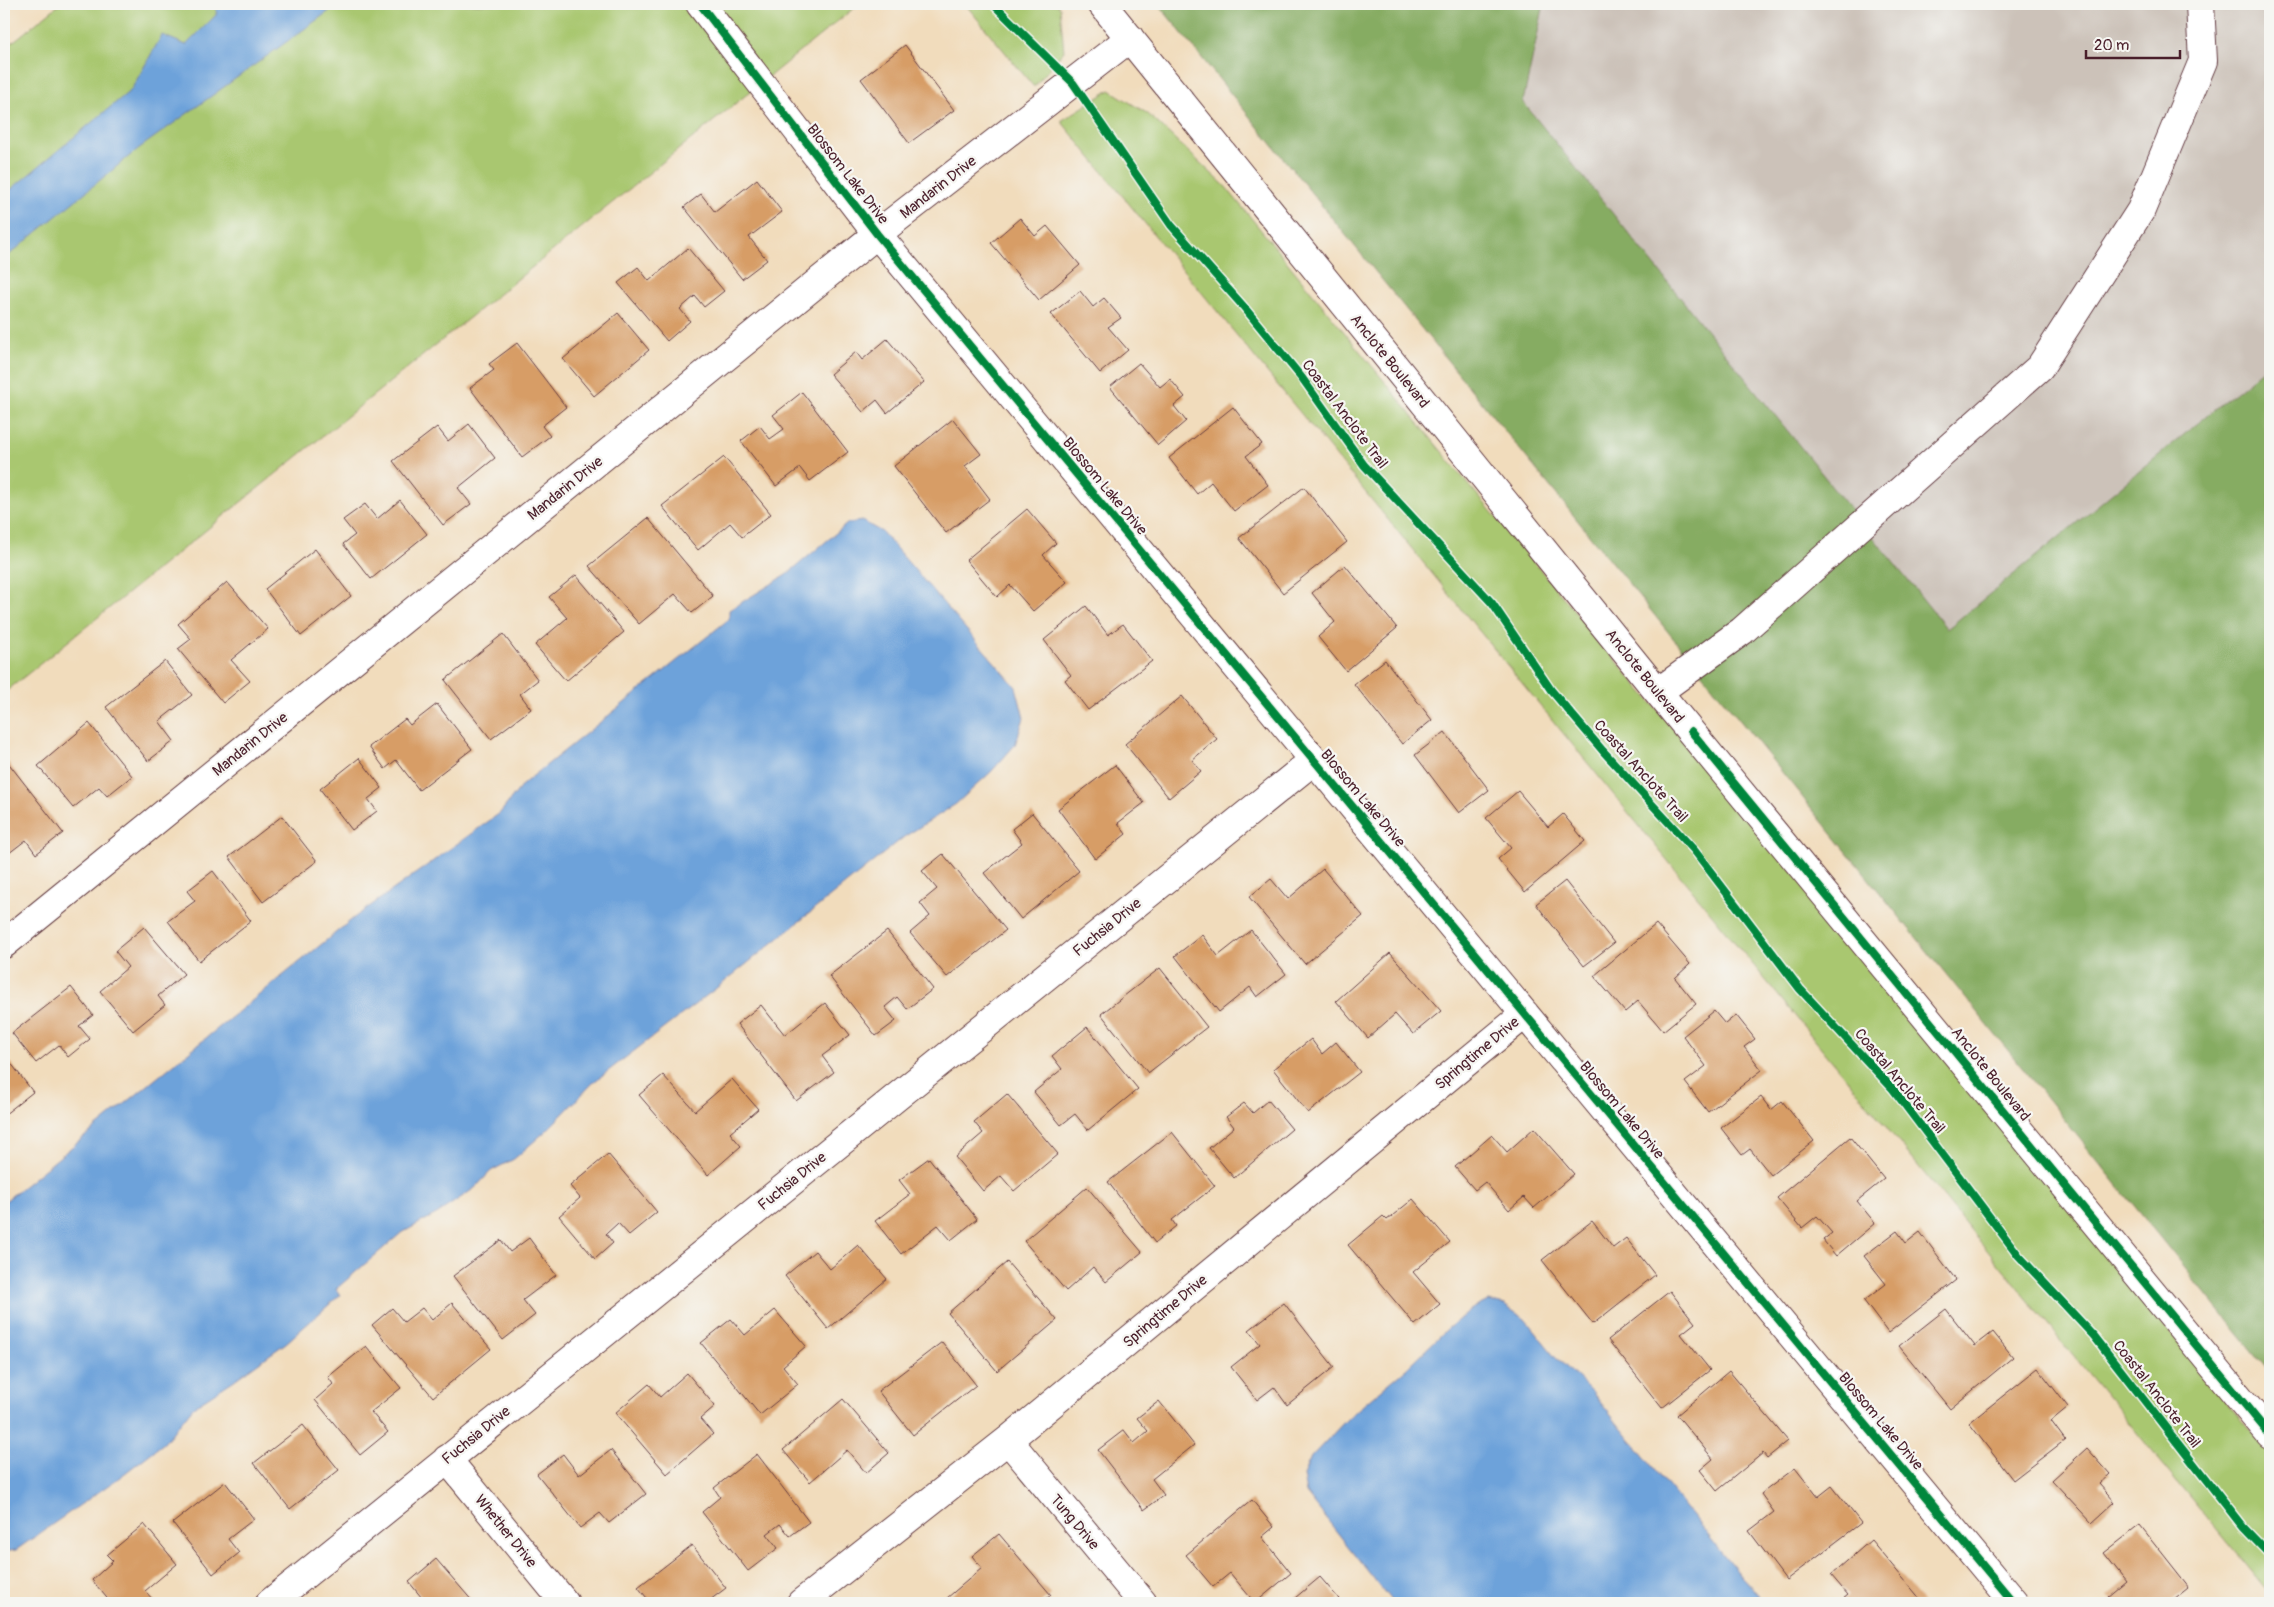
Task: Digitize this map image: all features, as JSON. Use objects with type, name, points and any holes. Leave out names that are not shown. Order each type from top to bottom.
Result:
[{"type":"street","name":"Blossom Lake Drive","points":[[700,4],[877,234],[2014,1603]]},
{"type":"street","name":"Anclote Boulevard","points":[[1102,4],[1658,692],[2270,1435]]},
{"type":"street","points":[[1658,692],[1742,631],[2040,367],[2141,210],[2203,61],[2200,4]]},
{"type":"street","name":"Mandarin Drive","points":[[4,944],[877,234],[1130,38]]},
{"type":"street","name":"Fuchsia Drive","points":[[270,1603],[447,1458],[1314,760]]},
{"type":"street","name":"Springtime Drive","points":[[801,1603],[1008,1440],[1525,1014]]},
{"type":"street","name":"Tung Drive","points":[[1008,1440],[1143,1603]]},
{"type":"street","name":"Whether Drive","points":[[447,1458],[565,1603]]},
{"type":"shaded area","points":[[1544,4],[2270,4],[2270,364],[1947,629],[1523,102]]},
{"type":"green space","points":[[60,4],[859,4],[4,693],[4,49]]},
{"type":"green space","points":[[965,4],[1057,4],[1060,8],[1064,51],[1034,87]]},
{"type":"green space","points":[[1158,4],[1544,4],[1523,102],[1947,629],[2270,364],[2270,1373]]},
{"type":"green space","points":[[1110,90],[1148,114],[1225,186],[1465,480],[1806,887],[2270,1454],[2270,1595],[1061,121]]},
{"type":"water","points":[[217,4],[339,4],[138,149],[4,259],[4,195],[131,90],[162,35],[186,45],[216,15]]},
{"type":"water","points":[[862,521],[882,532],[1016,687],[1024,718],[1015,745],[991,772],[956,804],[904,837],[723,983],[595,1081],[547,1130],[514,1159],[491,1171],[475,1188],[438,1213],[400,1234],[336,1289],[340,1295],[286,1343],[193,1407],[164,1443],[120,1477],[16,1550],[4,1552],[4,1202],[355,917],[500,813],[523,784],[729,619],[729,610],[786,575],[848,523]]},
{"type":"water","points":[[1488,1301],[1504,1305],[1525,1319],[1554,1355],[1592,1392],[1741,1576],[1766,1603],[1393,1603],[1306,1493],[1303,1475],[1311,1457],[1349,1417],[1406,1369],[1446,1330],[1470,1310]]},
{"type":"building","points":[[905,45],[954,110],[909,143],[861,79]]},
{"type":"building","points":[[757,179],[782,212],[749,237],[767,260],[742,279],[684,207],[701,194],[715,212]]},
{"type":"building","points":[[1020,218],[1035,236],[1047,226],[1080,265],[1039,300],[991,243]]},
{"type":"building","points":[[688,248],[724,291],[704,307],[695,296],[680,309],[690,321],[667,341],[618,283],[638,267],[649,281]]},
{"type":"building","points":[[1080,291],[1093,307],[1104,298],[1121,318],[1108,327],[1128,350],[1100,373],[1051,314]]},
{"type":"building","points":[[618,313],[649,350],[594,396],[563,359]]},
{"type":"building","points":[[887,339],[924,382],[887,413],[877,400],[863,412],[830,374],[856,352],[862,360]]},
{"type":"building","points":[[517,343],[566,407],[542,426],[550,436],[522,457],[470,388],[494,370],[489,364]]},
{"type":"building","points":[[1139,363],[1160,387],[1170,379],[1185,397],[1174,406],[1186,421],[1158,445],[1110,387]]},
{"type":"building","points":[[802,392],[848,452],[810,481],[800,468],[776,486],[741,441],[760,426],[770,439],[784,429],[773,415]]},
{"type":"building","points":[[1233,407],[1262,444],[1246,456],[1268,485],[1234,511],[1211,482],[1197,494],[1169,458]]},
{"type":"building","points":[[953,419],[981,454],[965,466],[990,499],[946,533],[894,466]]},
{"type":"building","points":[[469,424],[495,458],[458,488],[471,504],[443,525],[393,461],[437,427],[448,441]]},
{"type":"building","points":[[724,457],[771,514],[742,537],[730,523],[698,550],[662,506]]},
{"type":"building","points":[[1304,487],[1347,542],[1283,593],[1239,538]]},
{"type":"building","points":[[400,500],[427,534],[371,579],[343,544],[355,535],[343,520],[365,504],[377,519]]},
{"type":"building","points":[[1027,509],[1056,543],[1043,555],[1067,582],[1033,611],[1010,585],[997,597],[966,560]]},
{"type":"building","points":[[648,518],[713,596],[692,613],[675,594],[639,624],[589,566]]},
{"type":"building","points":[[315,549],[351,596],[301,636],[265,589]]},
{"type":"building","points":[[1345,565],[1397,628],[1346,671],[1318,637],[1335,622],[1312,593]]},
{"type":"building","points":[[576,575],[624,632],[566,681],[535,645],[567,618],[549,597]]},
{"type":"building","points":[[227,582],[268,629],[231,660],[250,681],[223,703],[178,649],[191,639],[178,624]]},
{"type":"building","points":[[1086,606],[1108,635],[1123,624],[1152,661],[1088,710],[1065,680],[1071,675],[1044,640]]},
{"type":"building","points":[[503,634],[538,680],[520,694],[531,709],[491,739],[445,680]]},
{"type":"building","points":[[1385,660],[1432,720],[1402,744],[1354,684]]},
{"type":"building","points":[[165,661],[192,695],[159,721],[174,741],[148,761],[106,707]]},
{"type":"building","points":[[1182,696],[1217,739],[1192,760],[1201,771],[1169,798],[1125,744]]},
{"type":"building","points":[[437,704],[472,749],[419,790],[396,760],[385,769],[369,747],[405,719],[410,725]]},
{"type":"building","points":[[89,723],[132,776],[107,796],[99,787],[73,808],[38,766]]},
{"type":"building","points":[[1445,732],[1489,790],[1459,813],[1415,755]]},
{"type":"building","points":[[359,758],[382,788],[368,799],[377,811],[352,830],[320,789]]},
{"type":"building","points":[[6,760],[63,833],[36,854],[26,840],[4,857],[4,761]]},
{"type":"building","points":[[1115,765],[1144,803],[1118,823],[1126,834],[1095,859],[1058,809]]},
{"type":"building","points":[[1518,791],[1548,827],[1563,814],[1585,841],[1525,892],[1498,859],[1511,848],[1486,818]]},
{"type":"building","points":[[1032,813],[1079,871],[1021,919],[984,873],[1022,843],[1012,829]]},
{"type":"building","points":[[282,816],[317,861],[263,902],[229,857]]},
{"type":"building","points":[[943,854],[1006,930],[947,977],[910,933],[930,916],[920,903],[937,889],[922,871]]},
{"type":"building","points":[[1323,869],[1363,916],[1305,964],[1249,897],[1271,879],[1288,899]]},
{"type":"building","points":[[213,871],[251,921],[199,961],[168,921],[195,901],[187,891]]},
{"type":"building","points":[[1565,881],[1614,943],[1584,966],[1536,904]]},
{"type":"building","points":[[1656,924],[1690,964],[1675,978],[1696,1004],[1663,1031],[1638,1001],[1625,1012],[1594,976]]},
{"type":"building","points":[[144,927],[184,974],[158,996],[165,1005],[133,1031],[100,991],[128,967],[115,951]]},
{"type":"building","points":[[1251,930],[1286,974],[1257,997],[1250,987],[1219,1012],[1175,956],[1202,935],[1218,956]]},
{"type":"building","points":[[887,931],[933,989],[907,1009],[897,997],[885,1007],[896,1021],[876,1036],[829,976]]},
{"type":"building","points":[[1390,953],[1441,1011],[1413,1034],[1395,1014],[1368,1038],[1336,1001]]},
{"type":"building","points":[[1160,968],[1207,1027],[1148,1073],[1101,1014]]},
{"type":"building","points":[[71,987],[93,1015],[79,1026],[90,1039],[68,1057],[59,1045],[36,1063],[12,1033]]},
{"type":"building","points":[[825,1003],[850,1035],[822,1056],[834,1072],[796,1101],[737,1024],[761,1005],[785,1035]]},
{"type":"building","points":[[1714,1011],[1725,1024],[1736,1015],[1755,1039],[1744,1047],[1762,1070],[1708,1112],[1685,1082],[1706,1066],[1683,1036]]},
{"type":"building","points":[[1087,1027],[1138,1089],[1088,1130],[1075,1114],[1061,1125],[1034,1092],[1062,1069],[1052,1056]]},
{"type":"building","points":[[1311,1039],[1322,1054],[1336,1042],[1360,1072],[1308,1113],[1273,1069]]},
{"type":"building","points":[[4,1054],[33,1092],[4,1115]]},
{"type":"building","points":[[663,1075],[695,1111],[732,1079],[758,1109],[730,1133],[741,1146],[708,1175],[639,1095]]},
{"type":"building","points":[[1007,1094],[1058,1154],[1014,1191],[1001,1176],[983,1191],[955,1157],[983,1133],[974,1122]]},
{"type":"building","points":[[1761,1097],[1771,1110],[1782,1101],[1814,1141],[1771,1175],[1750,1149],[1742,1155],[1721,1128]]},
{"type":"building","points":[[1268,1100],[1292,1129],[1234,1178],[1209,1148],[1234,1127],[1226,1117],[1244,1103],[1253,1113]]},
{"type":"building","points":[[1534,1128],[1574,1174],[1534,1208],[1524,1197],[1509,1210],[1485,1182],[1475,1190],[1455,1167],[1492,1135],[1507,1152]]},
{"type":"building","points":[[1172,1132],[1215,1186],[1172,1220],[1176,1226],[1155,1243],[1108,1182]]},
{"type":"building","points":[[1850,1137],[1884,1179],[1857,1201],[1875,1223],[1836,1256],[1823,1240],[1832,1233],[1817,1216],[1802,1228],[1777,1198]]},
{"type":"building","points":[[608,1154],[657,1212],[629,1235],[618,1223],[606,1234],[613,1243],[595,1259],[559,1216],[580,1198],[570,1186]]},
{"type":"building","points":[[929,1158],[977,1219],[951,1240],[938,1225],[901,1254],[875,1221],[910,1194],[899,1180]]},
{"type":"building","points":[[1087,1187],[1142,1252],[1106,1282],[1093,1267],[1066,1291],[1024,1241]]},
{"type":"building","points":[[1413,1199],[1450,1242],[1413,1272],[1440,1304],[1415,1325],[1348,1245],[1383,1216],[1387,1220]]},
{"type":"building","points":[[1592,1221],[1613,1248],[1626,1238],[1655,1275],[1593,1324],[1542,1260]]},
{"type":"building","points":[[1897,1231],[1906,1243],[1920,1232],[1956,1280],[1888,1333],[1864,1301],[1886,1284],[1864,1256]]},
{"type":"building","points":[[529,1238],[556,1275],[523,1300],[535,1315],[503,1340],[453,1276],[501,1240],[510,1252]]},
{"type":"building","points":[[858,1245],[887,1279],[828,1329],[785,1276],[815,1251],[830,1269]]},
{"type":"building","points":[[1007,1262],[1057,1320],[997,1371],[948,1313]]},
{"type":"building","points":[[1670,1291],[1695,1323],[1681,1334],[1710,1370],[1662,1408],[1608,1340]]},
{"type":"building","points":[[452,1303],[491,1349],[433,1397],[372,1325],[392,1308],[404,1322],[422,1308],[432,1320]]},
{"type":"building","points":[[1284,1303],[1334,1367],[1287,1405],[1274,1387],[1257,1400],[1231,1367],[1260,1344],[1249,1330]]},
{"type":"building","points":[[1946,1309],[1975,1346],[1993,1332],[2013,1357],[1950,1409],[1899,1346]]},
{"type":"building","points":[[775,1310],[806,1346],[783,1366],[798,1384],[760,1415],[701,1343],[731,1319],[745,1335]]},
{"type":"building","points":[[942,1342],[976,1385],[913,1435],[878,1391]]},
{"type":"building","points":[[366,1346],[401,1388],[371,1412],[388,1432],[360,1455],[315,1400],[333,1384],[328,1377]]},
{"type":"building","points":[[2038,1368],[2068,1407],[2051,1421],[2065,1440],[2013,1480],[1969,1423]]},
{"type":"building","points":[[1729,1371],[1788,1441],[1767,1458],[1763,1453],[1717,1491],[1700,1470],[1713,1459],[1677,1415]]},
{"type":"building","points":[[687,1373],[715,1406],[700,1419],[713,1434],[667,1474],[615,1413],[649,1384],[660,1397]]},
{"type":"building","points":[[843,1399],[889,1453],[866,1473],[847,1450],[810,1482],[783,1450]]},
{"type":"building","points":[[1159,1401],[1194,1445],[1152,1479],[1164,1495],[1144,1510],[1098,1450],[1124,1430],[1134,1443],[1148,1431],[1137,1418]]},
{"type":"building","points":[[303,1425],[339,1470],[290,1509],[254,1463]]},
{"type":"building","points":[[2087,1448],[2110,1474],[2099,1484],[2115,1502],[2092,1523],[2052,1480]]},
{"type":"building","points":[[611,1450],[646,1494],[609,1523],[600,1513],[580,1528],[537,1474],[563,1454],[579,1475]]},
{"type":"building","points":[[757,1454],[809,1522],[790,1536],[780,1524],[767,1534],[778,1548],[748,1571],[702,1512],[720,1497],[714,1488]]},
{"type":"building","points":[[1795,1468],[1818,1497],[1832,1486],[1861,1523],[1786,1580],[1749,1531],[1774,1512],[1761,1494]]},
{"type":"building","points":[[225,1482],[254,1519],[228,1539],[239,1553],[213,1574],[173,1523]]},
{"type":"building","points":[[1252,1500],[1274,1527],[1262,1537],[1291,1573],[1255,1603],[1230,1573],[1213,1587],[1186,1555]]},
{"type":"building","points":[[144,1524],[177,1564],[145,1591],[156,1603],[111,1603],[92,1580],[113,1561],[107,1555]]},
{"type":"building","points":[[2140,1525],[2189,1587],[2169,1603],[2114,1603],[2108,1596],[2126,1581],[2104,1553]]},
{"type":"building","points":[[999,1534],[1051,1595],[1041,1603],[952,1603],[947,1598],[982,1568],[972,1556]]},
{"type":"building","points":[[1871,1540],[1922,1601],[1920,1603],[1838,1603],[1848,1595],[1831,1575]]},
{"type":"building","points":[[692,1545],[726,1588],[706,1603],[651,1603],[638,1587]]},
{"type":"building","points":[[436,1559],[474,1603],[416,1603],[422,1598],[409,1582]]},
{"type":"building","points":[[1320,1577],[1339,1599],[1334,1603],[1289,1603]]},
{"type":"cycle path","points":[[700,4],[877,234],[2014,1603]]},
{"type":"cycle path","name":"Coastal Anclote Trail","points":[[993,4],[1073,83],[1171,225],[1243,306],[1302,378],[1364,465],[1492,603],[1551,690],[1603,751],[1694,850],[1800,989],[1893,1089],[2019,1256],[2094,1336],[2243,1527],[2270,1555]]},
{"type":"cycle path","points":[[1691,731],[2270,1435]]}]
